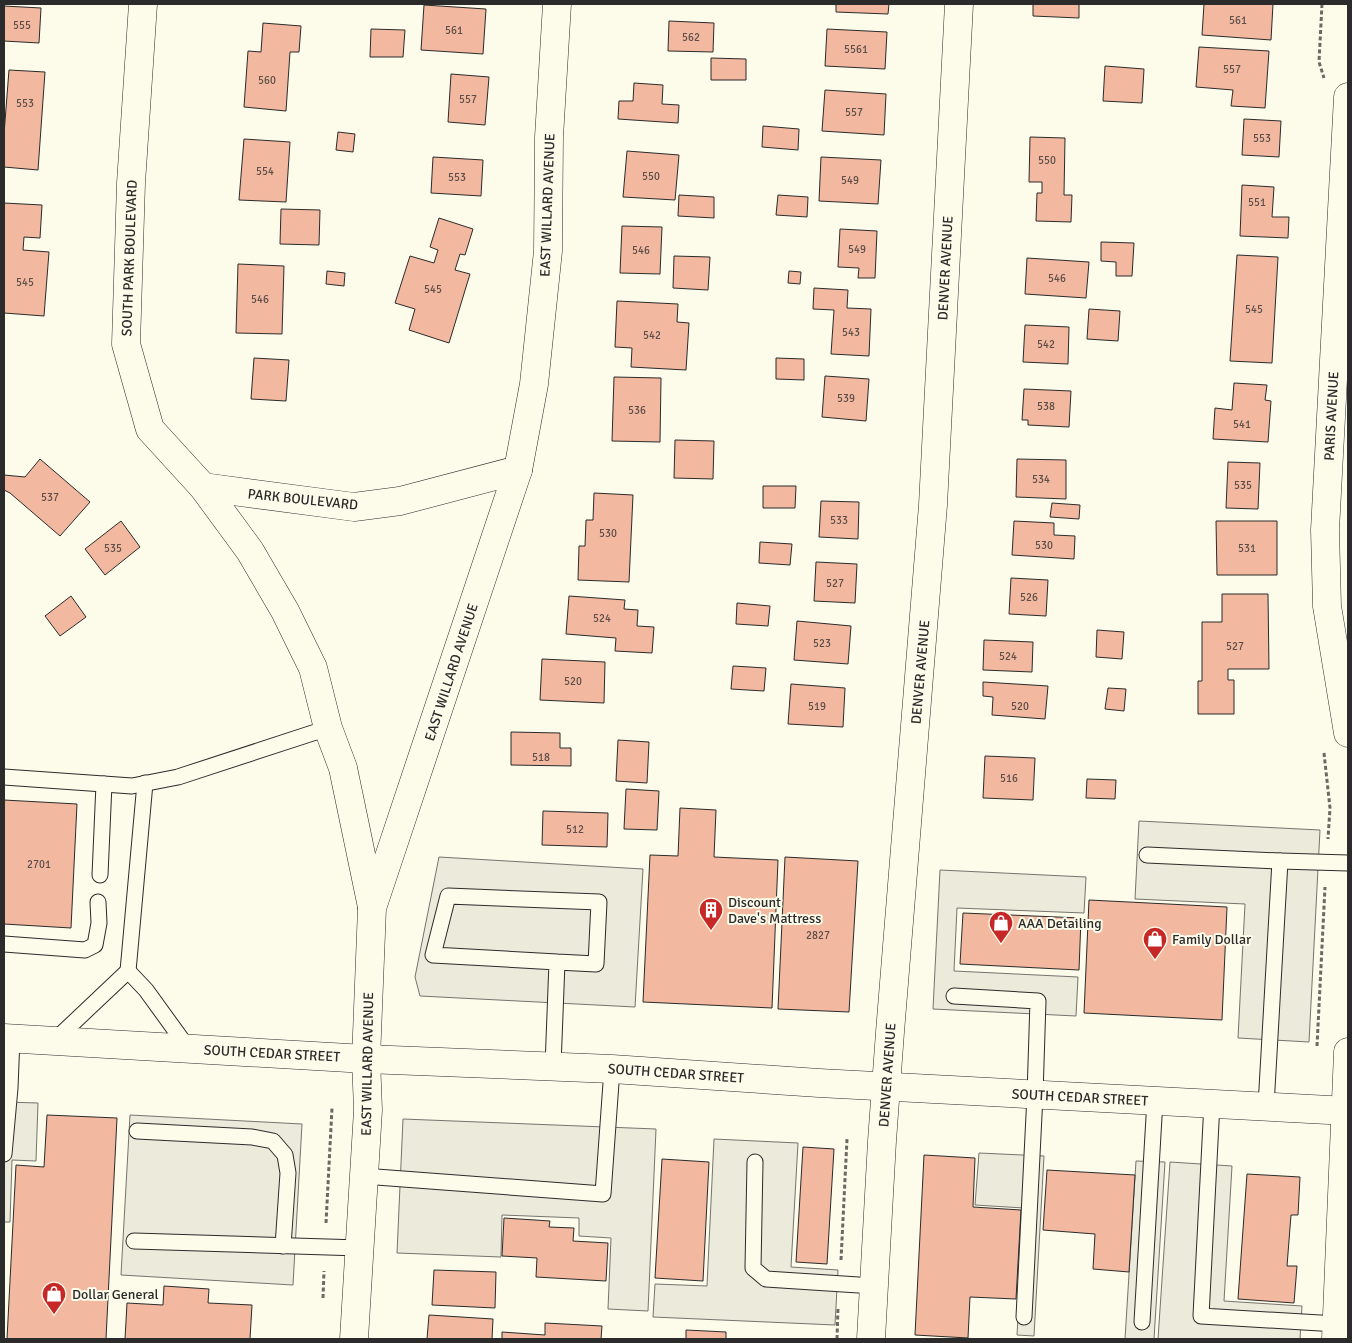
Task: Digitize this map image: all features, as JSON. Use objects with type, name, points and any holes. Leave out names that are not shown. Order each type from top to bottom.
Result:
[{"type":"street","name":"SOUTH PARK BOULEVARD","points":[[143,4],[131,184],[126,344],[150,429],[203,487],[250,551],[285,611],[313,668],[328,728]]},
{"type":"street","name":"EAST WILLARD AVENUE","points":[[354,1339],[368,1110],[366,1059],[372,908],[518,470],[534,384],[548,251],[550,137],[557,4]]},
{"type":"street","name":"DENVER AVENUE","points":[[871,1339],[886,1086],[934,505],[959,4]]},
{"type":"street","name":"PARIS AVENUE","points":[[1348,98],[1325,530],[1327,606],[1348,733]]},
{"type":"street","name":"PARK BOULEVARD","points":[[203,487],[354,507],[400,502],[518,470]]},
{"type":"street","points":[[328,728],[343,768],[372,908]]},
{"type":"street","name":"SOUTH CEDAR STREET","points":[[8,1038],[366,1059],[612,1069],[1346,1111]]},
{"type":"street","points":[[1336,1332],[1345,1243],[1344,1170],[1348,1052]]},
{"type":"lane","points":[[4,777],[132,786],[178,777],[328,728]]},
{"type":"lane","points":[[54,1041],[128,971],[145,783]]},
{"type":"lane","points":[[100,875],[104,784]]},
{"type":"lane","points":[[1147,855],[1348,863]]},
{"type":"lane","points":[[1266,1106],[1280,861]]},
{"type":"lane","points":[[448,896],[599,902],[596,964],[557,962],[433,955],[448,896]]},
{"type":"lane","points":[[4,944],[85,950],[95,945],[99,923],[98,902]]},
{"type":"lane","points":[[553,1066],[557,962]]},
{"type":"lane","points":[[128,971],[146,990],[188,1048]]},
{"type":"lane","points":[[954,996],[1038,1001],[1024,1317]]},
{"type":"lane","points":[[4,1154],[10,1088],[8,1038]]},
{"type":"lane","points":[[363,1176],[603,1194],[612,1069]]},
{"type":"lane","points":[[1142,1322],[1155,1100]]},
{"type":"lane","points":[[1212,1103],[1200,1316],[1336,1332]]},
{"type":"lane","points":[[137,1131],[252,1137],[274,1141],[285,1155],[288,1173],[283,1246]]},
{"type":"lane","points":[[755,1162],[752,1268],[766,1280],[874,1286]]},
{"type":"lane","points":[[134,1241],[360,1248]]},
{"type":"path","points":[[837,1339],[847,1139]]},
{"type":"shaded area","points":[[1139,821],[1320,830],[1309,1042],[1238,1038],[1245,904],[1135,899]]},
{"type":"shaded area","points":[[439,857],[643,869],[635,1007],[420,996],[415,977]]},
{"type":"shaded area","points":[[940,870],[1086,877],[1084,913],[957,908],[954,971],[1078,977],[1076,1016],[933,1009]]},
{"type":"shaded area","points":[[4,1102],[38,1103],[36,1161],[12,1160],[10,1222],[4,1222]]},
{"type":"shaded area","points":[[130,1115],[302,1124],[293,1285],[121,1275]]},
{"type":"shaded area","points":[[403,1119],[656,1129],[648,1311],[608,1309],[611,1238],[579,1236],[579,1218],[502,1215],[501,1257],[397,1253]]},
{"type":"shaded area","points":[[714,1139],[798,1143],[791,1267],[838,1270],[835,1325],[653,1317],[655,1284],[707,1286]]},
{"type":"shaded area","points":[[979,1153],[1044,1156],[1034,1336],[1017,1335],[1024,1208],[975,1205]]},
{"type":"shaded area","points":[[1136,1161],[1165,1162],[1154,1339],[1125,1339]]},
{"type":"shaded area","points":[[1170,1162],[1232,1166],[1224,1301],[1302,1306],[1300,1339],[1158,1339]]},
{"type":"building","points":[[836,4],[889,4],[888,14],[836,12]]},
{"type":"building","points":[[1033,4],[1079,4],[1079,18],[1033,16]]},
{"type":"building","points":[[1204,4],[1273,4],[1271,40],[1202,35]]},
{"type":"building","points":[[424,5],[486,9],[483,54],[421,50]]},
{"type":"building","points":[[4,6],[41,8],[39,43],[4,41]]},
{"type":"building","points":[[669,21],[714,23],[713,52],[668,51]]},
{"type":"building","points":[[263,23],[301,26],[299,52],[290,52],[286,111],[244,107],[248,51],[261,52]]},
{"type":"building","points":[[371,29],[405,30],[403,57],[370,57]]},
{"type":"building","points":[[827,29],[887,32],[885,69],[825,66]]},
{"type":"building","points":[[1199,47],[1269,51],[1265,108],[1231,106],[1233,90],[1196,87]]},
{"type":"building","points":[[711,58],[746,59],[746,80],[711,80]]},
{"type":"building","points":[[1105,66],[1144,69],[1142,103],[1103,101]]},
{"type":"building","points":[[9,70],[45,72],[38,170],[4,167],[4,134]]},
{"type":"building","points":[[451,74],[489,77],[485,125],[448,122]]},
{"type":"building","points":[[634,83],[663,85],[662,104],[679,105],[678,123],[618,119],[619,101],[633,101]]},
{"type":"building","points":[[825,90],[886,94],[884,135],[822,131]]},
{"type":"building","points":[[1244,119],[1281,121],[1279,157],[1242,155]]},
{"type":"building","points":[[763,126],[799,129],[798,150],[762,147]]},
{"type":"building","points":[[338,132],[355,134],[353,152],[336,150]]},
{"type":"building","points":[[1030,137],[1065,138],[1064,195],[1072,195],[1071,222],[1036,221],[1037,193],[1042,193],[1042,182],[1029,182]]},
{"type":"building","points":[[244,139],[290,142],[286,202],[239,200]]},
{"type":"building","points":[[627,151],[679,155],[675,200],[623,197]]},
{"type":"building","points":[[433,157],[483,160],[481,196],[431,193]]},
{"type":"building","points":[[821,157],[881,160],[878,204],[819,201]]},
{"type":"building","points":[[1242,185],[1274,187],[1272,217],[1289,217],[1288,238],[1240,236]]},
{"type":"building","points":[[679,195],[714,197],[714,218],[678,216]]},
{"type":"building","points":[[778,195],[808,197],[807,217],[776,215]]},
{"type":"building","points":[[4,203],[42,205],[40,238],[24,237],[23,250],[49,252],[44,316],[4,313]]},
{"type":"building","points":[[281,209],[320,210],[319,245],[280,244]]},
{"type":"building","points":[[439,218],[473,229],[465,255],[460,254],[455,270],[470,274],[449,343],[409,330],[415,309],[395,303],[410,256],[434,263],[438,250],[430,247]]},
{"type":"building","points":[[622,226],[662,227],[660,274],[620,273]]},
{"type":"building","points":[[840,229],[877,231],[875,278],[858,278],[859,268],[838,267]]},
{"type":"building","points":[[1101,242],[1134,243],[1132,276],[1116,276],[1116,262],[1101,261]]},
{"type":"building","points":[[1237,255],[1278,257],[1272,363],[1230,361]]},
{"type":"building","points":[[674,256],[710,257],[708,290],[673,288]]},
{"type":"building","points":[[1027,258],[1089,262],[1086,298],[1025,294]]},
{"type":"building","points":[[238,264],[284,266],[282,334],[236,333]]},
{"type":"building","points":[[327,271],[345,273],[344,286],[326,284]]},
{"type":"building","points":[[789,271],[801,272],[800,284],[788,283]]},
{"type":"building","points":[[814,288],[848,290],[847,308],[871,309],[869,356],[831,354],[834,310],[813,309]]},
{"type":"building","points":[[617,301],[678,304],[677,322],[689,323],[686,370],[631,367],[632,348],[615,347]]},
{"type":"building","points":[[1089,309],[1120,311],[1118,341],[1087,339]]},
{"type":"building","points":[[1025,325],[1069,327],[1068,364],[1023,362]]},
{"type":"building","points":[[254,358],[289,360],[286,401],[251,399]]},
{"type":"building","points":[[776,358],[804,359],[804,380],[776,379]]},
{"type":"building","points":[[825,376],[869,379],[866,421],[822,417]]},
{"type":"building","points":[[614,377],[661,378],[660,442],[612,441]]},
{"type":"building","points":[[1234,383],[1267,385],[1265,400],[1271,401],[1268,442],[1213,439],[1215,408],[1232,410]]},
{"type":"building","points":[[1024,389],[1071,391],[1069,427],[1028,425],[1028,420],[1022,420]]},
{"type":"building","points":[[675,440],[714,441],[713,479],[674,478]]},
{"type":"building","points":[[40,459],[90,502],[60,536],[4,490],[4,475],[25,477]]},
{"type":"building","points":[[1017,459],[1066,460],[1066,499],[1016,497]]},
{"type":"building","points":[[1228,462],[1260,463],[1258,509],[1226,508]]},
{"type":"building","points":[[763,486],[796,486],[795,508],[763,508]]},
{"type":"building","points":[[594,493],[633,495],[629,582],[578,580],[579,546],[585,546],[586,520],[593,520]]},
{"type":"building","points":[[821,501],[859,502],[858,539],[819,537]]},
{"type":"building","points":[[1052,503],[1080,505],[1079,519],[1050,517]]},
{"type":"building","points":[[121,521],[140,547],[105,575],[85,549]]},
{"type":"building","points":[[1014,521],[1054,523],[1054,535],[1075,536],[1074,559],[1012,555]]},
{"type":"building","points":[[1216,521],[1277,521],[1277,575],[1217,575]]},
{"type":"building","points":[[760,542],[792,544],[790,565],[759,563]]},
{"type":"building","points":[[816,562],[857,564],[855,603],[814,601]]},
{"type":"building","points":[[1011,578],[1048,580],[1046,616],[1009,614]]},
{"type":"building","points":[[1222,594],[1268,594],[1269,669],[1228,669],[1228,680],[1234,680],[1234,714],[1198,714],[1198,681],[1202,681],[1202,622],[1222,622]]},
{"type":"building","points":[[71,596],[86,617],[60,636],[45,616]]},
{"type":"building","points":[[569,596],[625,600],[624,609],[638,610],[637,626],[654,627],[652,653],[615,651],[616,638],[566,634]]},
{"type":"building","points":[[737,603],[770,606],[768,626],[736,624]]},
{"type":"building","points":[[797,621],[851,626],[848,664],[794,660]]},
{"type":"building","points":[[1097,630],[1124,632],[1122,659],[1096,657]]},
{"type":"building","points":[[984,640],[1033,642],[1032,672],[983,670]]},
{"type":"building","points":[[542,659],[605,662],[604,703],[540,700]]},
{"type":"building","points":[[733,666],[766,668],[764,691],[731,689]]},
{"type":"building","points":[[983,682],[1048,686],[1045,719],[992,715],[993,697],[983,696]]},
{"type":"building","points":[[791,684],[845,688],[843,727],[788,724]]},
{"type":"building","points":[[1108,688],[1126,689],[1124,711],[1105,709]]},
{"type":"building","points":[[511,732],[560,733],[560,748],[571,748],[571,766],[511,765]]},
{"type":"building","points":[[618,740],[649,742],[647,783],[616,781]]},
{"type":"building","points":[[985,756],[1035,758],[1033,800],[983,798]]},
{"type":"building","points":[[1087,779],[1116,780],[1115,799],[1086,798]]},
{"type":"building","points":[[626,789],[659,791],[657,830],[624,829]]},
{"type":"building","points":[[4,800],[77,804],[71,928],[4,924]]},
{"type":"building","name":"Discount Dave's Mattress","points":[[680,808],[716,810],[714,857],[778,860],[772,1008],[643,1002],[650,855],[678,856]]},
{"type":"building","points":[[543,811],[608,813],[607,847],[542,845]]},
{"type":"building","points":[[785,857],[858,861],[849,1012],[778,1009]]},
{"type":"building","name":"Family Dollar","points":[[1089,900],[1227,907],[1222,1020],[1084,1013]]},
{"type":"building","points":[[963,913],[1081,918],[1079,970],[960,964]]},
{"type":"building","points":[[47,1115],[117,1118],[106,1339],[7,1339],[16,1165],[44,1167]]},
{"type":"building","points":[[803,1147],[834,1149],[827,1264],[796,1262]]},
{"type":"building","points":[[924,1155],[975,1158],[973,1207],[1021,1210],[1016,1299],[970,1297],[968,1338],[915,1335]]},
{"type":"building","points":[[662,1159],[709,1162],[703,1281],[655,1278]]},
{"type":"building","points":[[1047,1170],[1135,1175],[1129,1272],[1093,1269],[1095,1234],[1043,1230]]},
{"type":"building","points":[[1247,1174],[1300,1177],[1298,1215],[1291,1215],[1287,1266],[1297,1266],[1294,1303],[1238,1299]]},
{"type":"building","points":[[504,1218],[550,1221],[549,1227],[574,1228],[573,1241],[608,1243],[606,1281],[536,1277],[537,1258],[502,1256]]},
{"type":"building","points":[[434,1270],[496,1272],[495,1308],[432,1305]]},
{"type":"building","points":[[164,1286],[209,1289],[208,1303],[252,1305],[250,1339],[125,1339],[127,1303],[163,1305]]},
{"type":"building","points":[[429,1315],[493,1319],[492,1339],[427,1339]]},
{"type":"building","points":[[545,1323],[602,1326],[601,1339],[502,1339],[502,1332],[545,1335]]},
{"type":"building","points":[[686,1330],[726,1332],[726,1339],[686,1339]]},
{"type":"place","name":"Discount Dave's Mattress","points":[[711,931]]},
{"type":"place","name":"AAA Detailing","points":[[1001,944]]},
{"type":"place","name":"Family Dollar","points":[[1155,960]]},
{"type":"place","name":"Dollar General","points":[[54,1315]]}]
